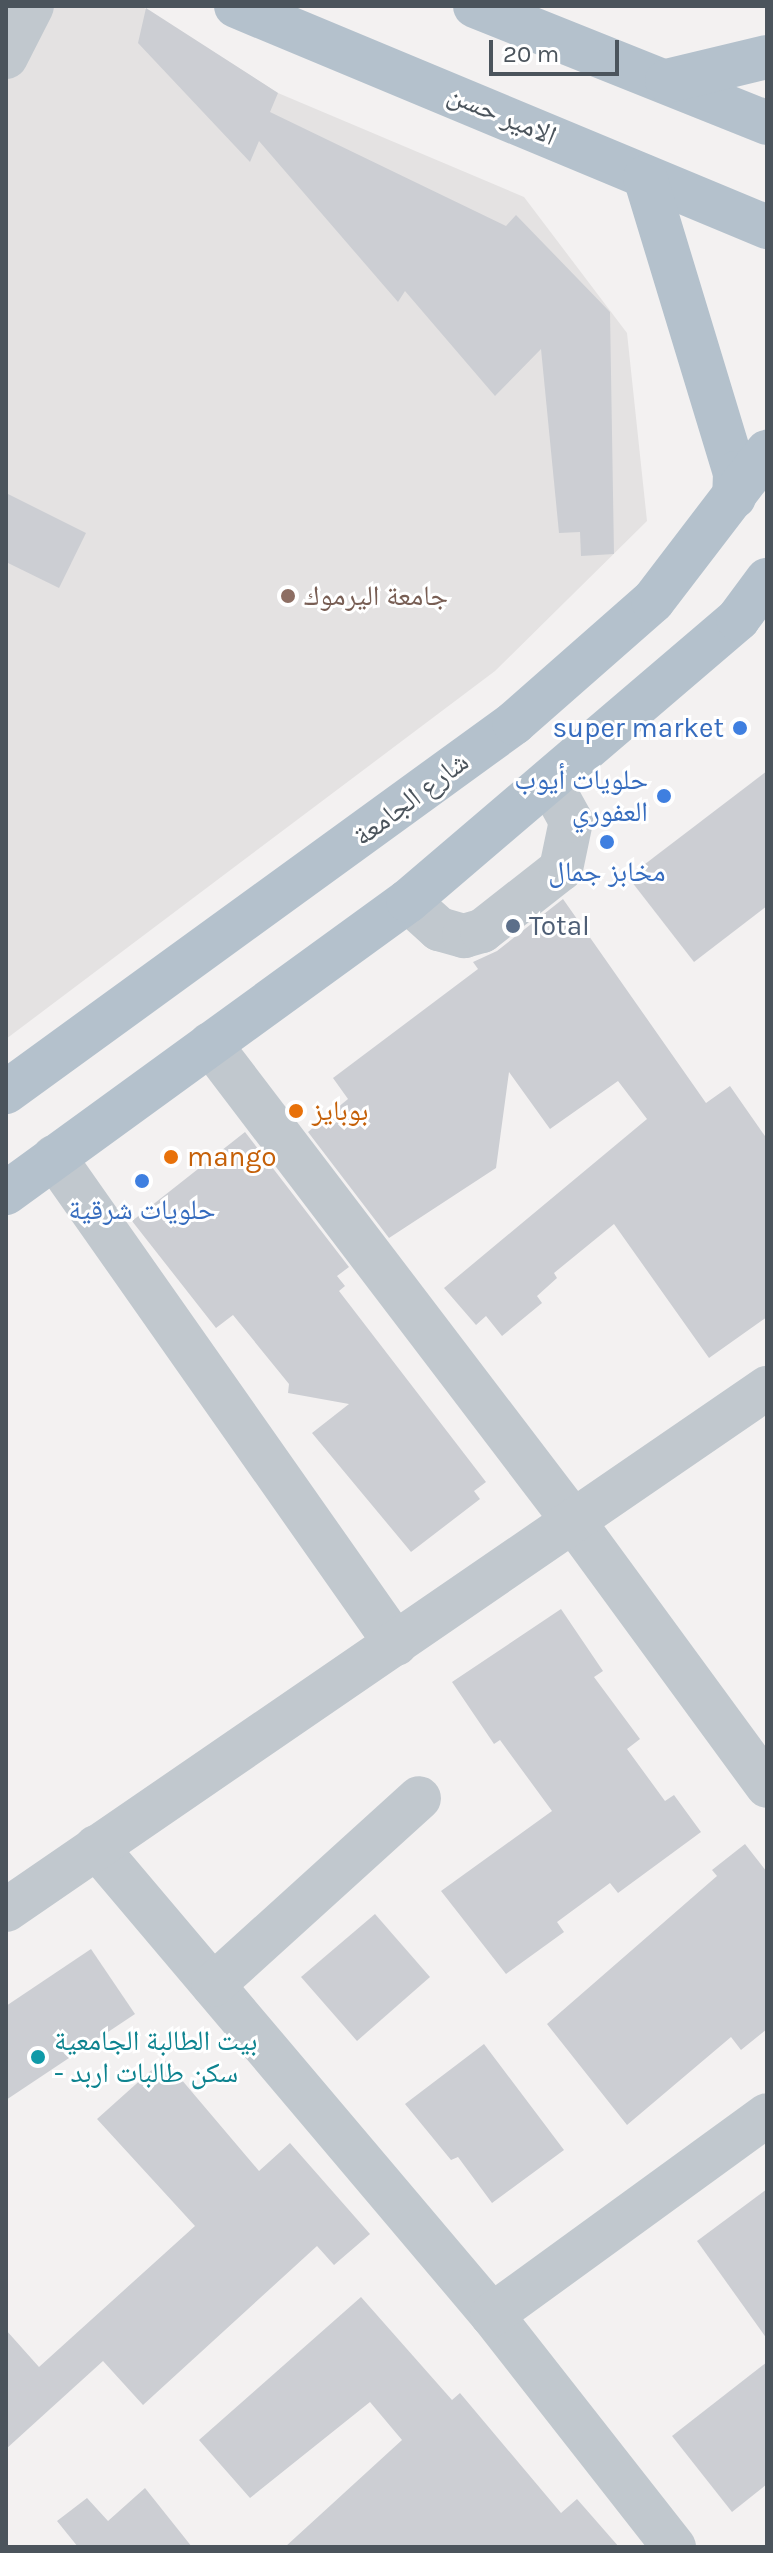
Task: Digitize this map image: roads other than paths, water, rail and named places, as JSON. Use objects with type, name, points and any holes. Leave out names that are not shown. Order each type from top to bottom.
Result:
[{"type":"main road","name":"الامير حسن","points":[[236,6],[345,47],[767,227]]},
{"type":"main road","points":[[475,6],[767,123]]},
{"type":"main road","points":[[667,81],[767,57]]},
{"type":"main road","points":[[645,177],[735,473],[734,497]]},
{"type":"main road","name":"شارع الجامعة","points":[[6,1092],[514,723],[653,601],[767,452]]},
{"type":"main road","points":[[6,1193],[408,901],[752,611],[767,580]]},
{"type":"street","points":[[6,57],[32,6]]},
{"type":"street","points":[[408,901],[439,929],[464,936],[482,931],[561,869],[571,821],[550,783]]},
{"type":"street","points":[[210,1044],[574,1522],[767,1786]]},
{"type":"street","points":[[54,1157],[396,1644]]},
{"type":"street","points":[[6,1910],[767,1388]]},
{"type":"street","points":[[213,1985],[419,1798]]},
{"type":"street","points":[[96,1847],[492,2315],[674,2547]]},
{"type":"street","points":[[492,2315],[767,2115]]},
{"type":"place","name":"جامعة اليرموك","points":[[288,596]]},
{"type":"place","name":"super market","points":[[740,728]]},
{"type":"place","name":"حلويات أيوب العفوري","points":[[664,796]]},
{"type":"place","name":"مخابز جمال","points":[[607,842]]},
{"type":"place","name":"Total","points":[[513,926]]},
{"type":"place","name":"بوبايز","points":[[296,1111]]},
{"type":"place","name":"mango","points":[[171,1157]]},
{"type":"place","name":"حلويات شرقية","points":[[142,1181]]},
{"type":"place","name":"بيت الطالبة الجامعية - سكن طالبات اربد","points":[[38,2057]]}]
